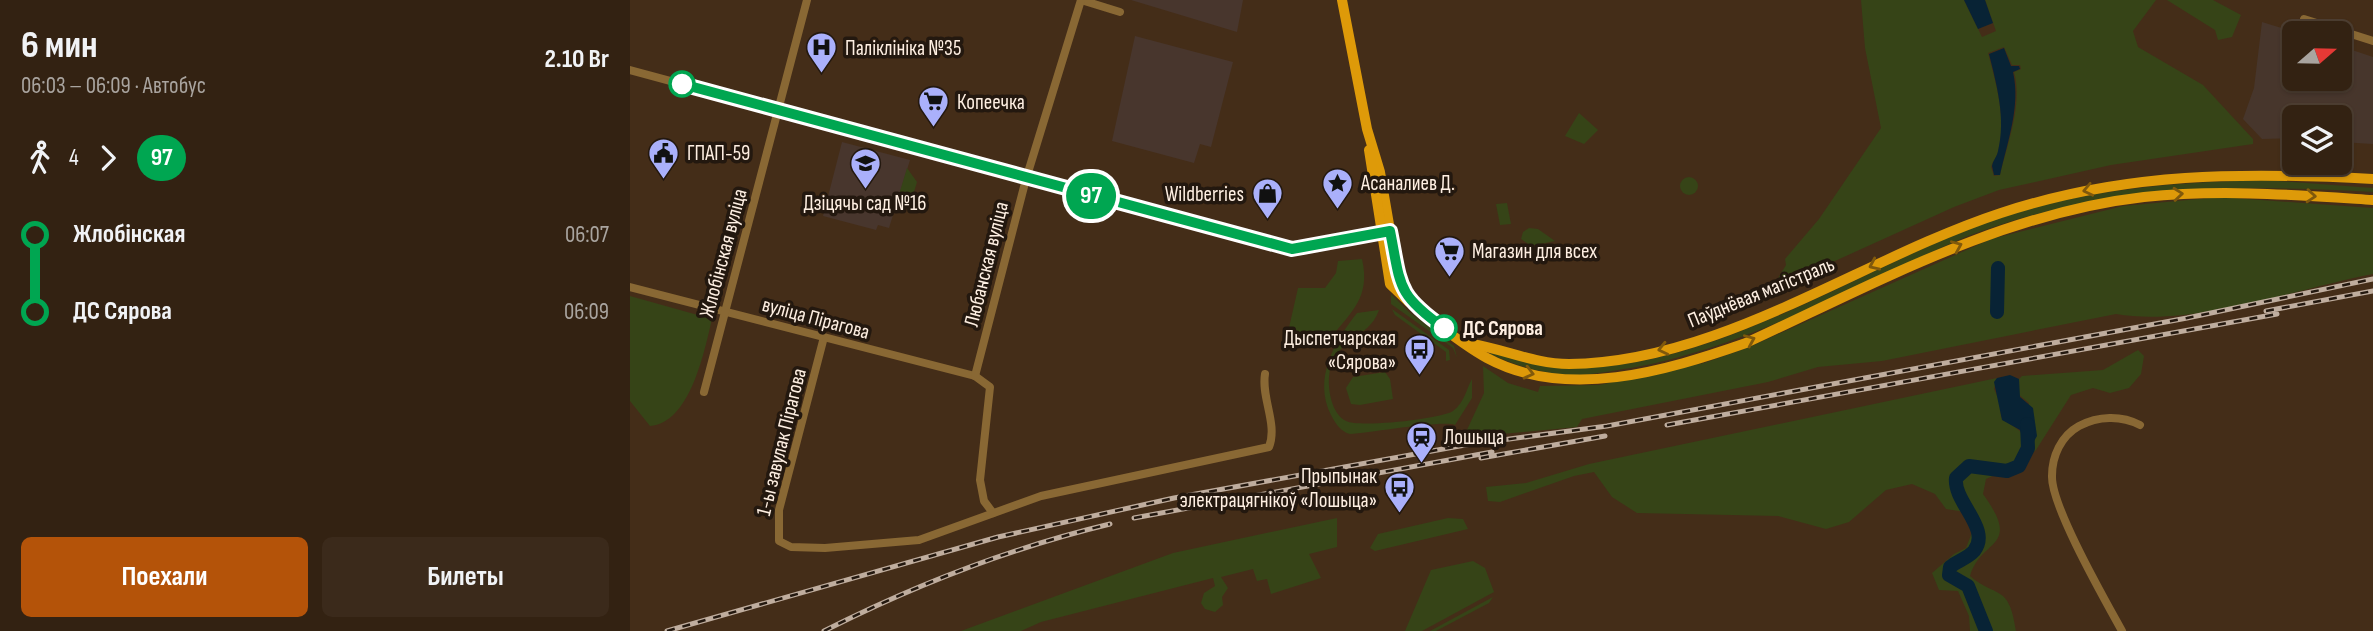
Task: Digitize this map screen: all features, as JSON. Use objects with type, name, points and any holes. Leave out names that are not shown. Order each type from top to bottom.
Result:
[{"type":"main road","points":[[1342,0],[1386,232],[1390,284],[1413,306],[1468,344]]},
{"type":"main road","name":"Паўднёвая магістраль","points":[[1468,344],[1492,347],[1541,363],[1567,364],[1611,360],[1716,335],[1958,228],[2032,203],[2093,188],[2186,176],[2244,173],[2373,179]]},
{"type":"main road","name":"Паўднёвая магістраль","points":[[1468,344],[1485,357],[1509,368],[1552,379],[1614,376],[1709,356],[1746,343],[1932,257],[2001,230],[2057,214],[2142,197],[2194,193],[2250,192],[2373,200]]},
{"type":"street","name":"Жлобінская вуліца","points":[[704,392],[807,0]]},
{"type":"street","points":[[1081,0],[1120,12]]},
{"type":"street","name":"Любанская вуліца","points":[[975,376],[1027,179],[1081,0]]},
{"type":"street","points":[[2304,19],[2373,41]]},
{"type":"street","points":[[630,70],[1292,249],[1386,232]]},
{"type":"street","name":"вуліца Пірагова","points":[[630,287],[975,376],[990,387],[980,480],[984,500],[993,513]]},
{"type":"street","name":"1-ы завулак Пірагова","points":[[824,337],[779,510],[779,541],[791,547],[855,547],[919,540],[993,513]]},
{"type":"street","points":[[993,513],[1041,496],[1269,447],[1271,438],[1268,402],[1262,390],[1265,374]]},
{"type":"street","points":[[2122,631],[2057,502],[2051,478],[2053,460],[2061,443],[2081,425],[2114,418],[2127,418],[2140,425]]},
{"type":"shaded area","points":[[1131,0],[1243,0],[1237,32]]},
{"type":"shaded area","points":[[2262,22],[2282,28],[2282,91],[2352,91],[2352,50],[2373,57],[2373,144],[2352,143],[2352,105],[2282,105],[2282,138],[2262,139],[2243,119],[2254,88]]},
{"type":"shaded area","points":[[1135,36],[1233,62],[1211,147],[1200,144],[1194,163],[1112,141]]},
{"type":"shaded area","name":"Дзіцячы сад №16","points":[[842,142],[910,160],[889,228],[878,225],[876,230],[823,216]]},
{"type":"green space","points":[[1861,0],[1964,0],[1982,37],[1996,31],[1985,0],[2156,0],[2133,31],[2138,47],[2203,85],[2253,139],[2253,144],[2111,165],[1999,190],[1954,207],[1771,290],[1786,265],[1785,259],[1819,219],[1881,128],[1865,48]],"holes":[[[2004,47],[2012,65],[2020,65],[2021,69],[2014,72],[2017,97],[2015,111],[2000,175],[1994,176],[1991,167],[2000,139],[2001,114],[1988,53]]]},
{"type":"green space","points":[[2167,0],[2213,0],[2241,15],[2232,37],[2218,40],[2215,30]]},
{"type":"green space","points":[[1579,113],[1598,130],[1584,144],[1565,136]]},
{"type":"green space","points":[[907,168],[917,182],[910,205],[894,211]]},
{"type":"green space","points":[[1685,177],[1693,177],[1698,186],[1696,193],[1685,195],[1680,190],[1680,182]]},
{"type":"green space","points":[[2265,180],[2373,188],[2373,192],[2218,189],[2168,192],[2069,206],[1968,236],[1803,312],[1718,345],[1675,358],[1607,372],[1567,375],[1528,368],[1490,354],[1492,351],[1555,366],[1620,365],[1686,350],[1753,327],[1946,239],[2005,216],[2101,193],[2199,183]]},
{"type":"green space","points":[[2220,197],[2373,208],[2373,274],[2211,311],[2146,317],[2116,314],[1882,361],[1818,367],[1768,382],[1582,419],[1577,427],[1469,437],[1466,432],[1484,393],[1483,366],[1508,383],[1538,392],[1540,386],[1599,385],[1704,363],[1747,348],[1991,239],[2123,206]]},
{"type":"green space","points":[[1507,203],[1511,224],[1500,225],[1496,204]]},
{"type":"green space","points":[[1529,228],[1538,229],[1555,241],[1531,246],[1521,239],[1523,232]]},
{"type":"green space","points":[[1362,259],[1364,284],[1357,304],[1328,341],[1288,332],[1298,288],[1325,288],[1336,273],[1338,261]]},
{"type":"green space","points":[[1391,294],[1409,312],[1454,346],[1457,358],[1453,348],[1391,304]]},
{"type":"green space","points":[[630,296],[712,319],[705,350],[685,400],[664,422],[650,426],[630,401]]},
{"type":"green space","points":[[1392,309],[1449,350],[1450,360],[1446,361],[1446,352],[1395,315]]},
{"type":"green space","points":[[1379,310],[1367,328],[1337,354],[1332,364],[1329,389],[1337,413],[1346,421],[1367,424],[1400,422],[1445,414],[1460,404],[1472,379],[1472,398],[1455,425],[1422,425],[1350,434],[1334,421],[1324,388],[1329,361],[1341,336],[1357,313]]},
{"type":"green space","points":[[2138,350],[2144,356],[2141,374],[2129,388],[2110,393],[2093,388],[2071,395],[2036,450],[2017,465],[1986,479],[1983,494],[1994,512],[1999,534],[1975,564],[1970,576],[2005,599],[2010,605],[2016,631],[1970,631],[1969,616],[1958,591],[1939,590],[1932,573],[1954,554],[1966,548],[1975,525],[1965,512],[1946,509],[1935,494],[1912,484],[1886,490],[1849,522],[1826,529],[1778,516],[1637,513],[1612,497],[1594,472],[1574,476],[1500,502],[1488,501],[1486,487],[1526,483],[1589,464],[1997,378],[1994,389],[2000,402],[2001,417],[2021,432],[2029,403],[2018,394],[2019,379],[2022,376],[2103,370]]},
{"type":"green space","points":[[1385,372],[1390,379],[1393,399],[1351,404],[1346,388],[1353,377]]},
{"type":"green space","points":[[1337,518],[1337,547],[1309,554],[1321,578],[1271,594],[1267,579],[1257,581],[1253,569],[1221,577],[1228,588],[1222,597],[1223,605],[1215,612],[1205,609],[1201,603],[1204,593],[1215,586],[1213,578],[1041,622],[1021,631],[961,631],[1173,553]]},
{"type":"green space","points":[[1448,518],[1463,519],[1468,529],[1375,551],[1370,548],[1378,534]]},
{"type":"green space","points":[[1473,561],[1485,568],[1494,592],[1422,631],[1405,631],[1431,570]]},
{"type":"green space","points":[[1493,597],[1489,603],[1436,631],[1430,631]]},
{"type":"water","points":[[1964,0],[1985,0],[1993,23],[1978,29]]},
{"type":"water","points":[[2004,48],[2011,66],[2019,66],[2020,69],[2013,72],[2015,98],[2012,124],[2000,175],[1994,175],[1992,166],[2000,139],[2001,115],[1989,54]]},
{"type":"water","points":[[2010,375],[2019,379],[2020,397],[2033,408],[2037,436],[2033,443],[2023,439],[2020,430],[2002,420],[1994,382],[1997,378]]},
{"type":"waterway","name":"Лошыца","points":[[1997,312],[1998,268]]},
{"type":"waterway","name":"Лошыца","points":[[1986,631],[1968,586],[1949,575],[1950,567],[1972,553],[1978,543],[1975,525],[1960,496],[1956,478],[1969,466],[2007,471],[2019,466],[2028,448],[2027,424]]},
{"type":"railway","points":[[667,631],[998,537],[1174,498],[1465,445],[1607,426],[2187,318],[2373,279]]},
{"type":"railway","points":[[2266,311],[2373,291]]},
{"type":"railway","points":[[1667,425],[2277,314]]},
{"type":"railway","points":[[1481,458],[1605,436]]},
{"type":"railway","points":[[1134,518],[1492,452]]},
{"type":"railway","points":[[824,631],[893,598],[964,569],[1036,544],[1110,524]]},
{"type":"bus line","name":"97","points":[[682,84],[1292,249],[1390,231],[1397,271],[1406,295],[1413,306],[1444,328]]},
{"type":"place","name":"Паліклініка №35","points":[[822,75]]},
{"type":"place","name":"Копеечка","points":[[934,129]]},
{"type":"place","name":"ГПАП-59","points":[[664,180]]},
{"type":"place","name":"Дзіцячы сад №16","points":[[865,190]]},
{"type":"place","name":"Асаналиев Д.","points":[[1338,210]]},
{"type":"place","name":"Wildberries","points":[[1267,221]]},
{"type":"place","name":"Магазин для всех","points":[[1449,278]]},
{"type":"place","name":"ДС Сярова","points":[[1444,328]]},
{"type":"place","name":"Дыспетчарская «Сярова»","points":[[1419,377]]},
{"type":"place","name":"Лошыца","points":[[1421,464]]},
{"type":"place","name":"Прыпынак электрацягнікоў «Лошыца»","points":[[1400,515]]}]
